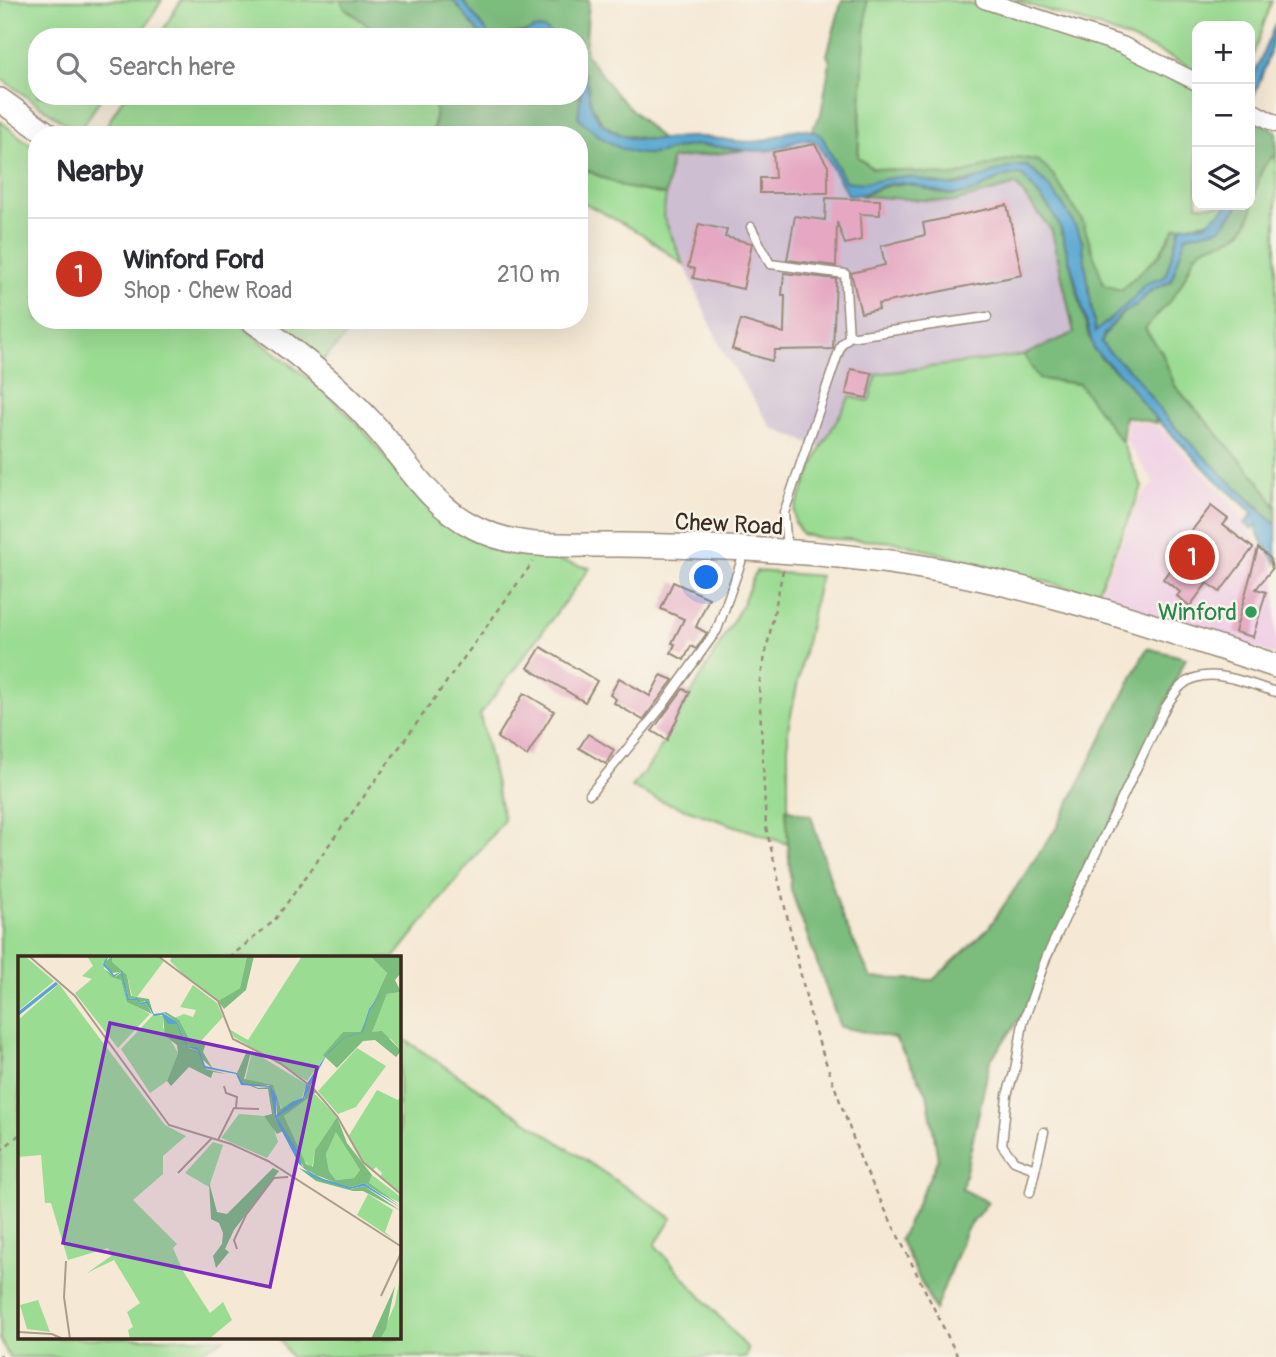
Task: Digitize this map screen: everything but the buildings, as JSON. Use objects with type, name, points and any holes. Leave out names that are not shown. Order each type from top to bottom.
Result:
[{"type":"main road","points":[[0,100],[36,126]]},
{"type":"main road","name":"Chew Road","points":[[264,329],[318,371],[358,407],[416,480],[455,517],[506,541],[544,546],[618,545],[787,552],[867,559],[969,578],[1108,612],[1276,666]]},
{"type":"street","points":[[984,0],[1122,45],[1192,80]]},
{"type":"street","points":[[1255,113],[1276,124]]},
{"type":"lane","points":[[751,227],[770,264],[845,274],[849,337]]},
{"type":"lane","points":[[787,552],[784,513],[841,345],[849,337],[987,317]]},
{"type":"lane","points":[[590,794],[660,708],[717,631],[745,551]]},
{"type":"lane","points":[[1035,1169],[1014,1161],[1003,1144],[1007,1095],[1015,1070],[1023,1023],[1046,958],[1165,708],[1181,686],[1197,676],[1222,676],[1276,692]]},
{"type":"lane","points":[[1030,1192],[1044,1132]]},
{"type":"path","points":[[231,956],[274,921],[544,546]]},
{"type":"path","points":[[787,552],[760,685],[766,827],[813,1026],[853,1139],[958,1357]]},
{"type":"path","points":[[0,1151],[18,1136]]},
{"type":"shaded area","points":[[804,139],[817,142],[849,196],[954,202],[1016,185],[1052,231],[1074,333],[1024,355],[877,374],[869,401],[850,397],[821,448],[772,428],[722,350],[663,216],[671,159],[755,149],[772,150]]},
{"type":"shaded area","points":[[1127,420],[1158,426],[1232,503],[1255,541],[1269,554],[1276,572],[1276,655],[1098,597],[1141,497],[1154,483],[1126,441]]},
{"type":"green space","points":[[0,0],[162,0],[145,28],[28,28],[28,97],[0,78]]},
{"type":"green space","points":[[181,0],[341,0],[344,7],[371,28],[164,28]]},
{"type":"green space","points":[[341,0],[453,0],[475,28],[371,28],[344,7]]},
{"type":"green space","points":[[462,0],[524,0],[553,6],[566,0],[589,0],[587,28],[484,28]]},
{"type":"green space","points":[[842,0],[867,0],[858,157],[872,168],[955,176],[1018,157],[1039,161],[1053,175],[1082,220],[1104,285],[1121,290],[1159,255],[1175,227],[1181,226],[1165,277],[1143,285],[1128,304],[1095,333],[1082,241],[1059,200],[1027,166],[948,186],[897,177],[870,184],[845,181],[821,135],[812,130],[821,114],[830,62],[827,55]]},
{"type":"green space","points":[[867,0],[947,0],[1011,14],[1076,35],[1192,88],[1192,210],[1224,210],[1212,221],[1175,227],[1159,255],[1121,291],[1104,285],[1093,255],[1018,157],[955,176],[872,168],[858,157]]},
{"type":"green space","points":[[1013,0],[1272,0],[1255,49],[1255,21],[1192,21],[1192,68],[1130,39]]},
{"type":"green space","points":[[588,57],[616,94],[663,141],[622,135],[603,124],[588,99]]},
{"type":"green space","points":[[39,105],[96,105],[83,126],[69,126]]},
{"type":"green space","points":[[119,105],[436,105],[434,126],[106,126]]},
{"type":"green space","points":[[436,105],[580,105],[581,120],[639,153],[659,153],[692,145],[755,149],[671,159],[666,195],[624,187],[588,171],[588,126],[434,126]]},
{"type":"green space","points":[[1255,119],[1276,131],[1276,155],[1268,161],[1259,177],[1255,196]]},
{"type":"green space","points":[[0,121],[28,143],[28,329],[245,329],[323,390],[361,427],[407,485],[451,528],[500,553],[538,556],[590,568],[480,715],[504,820],[396,956],[18,956],[18,1340],[222,1340],[189,1357],[9,1357],[0,1339]]},
{"type":"green space","points":[[1276,155],[1276,507],[1258,480],[1175,386],[1162,353],[1145,329],[1182,280],[1196,254],[1207,246],[1241,232],[1252,210],[1255,210],[1259,177],[1268,161]]},
{"type":"green space","points":[[588,171],[624,187],[666,195],[663,216],[684,265],[642,234],[588,205]]},
{"type":"green space","points":[[1008,174],[1023,176],[1051,210],[1061,229],[1089,337],[1100,357],[1125,379],[1155,418],[1157,423],[1125,416],[1122,442],[1079,384],[1039,379],[1024,355],[1074,333],[1052,231],[1016,185],[954,202],[862,196],[900,184],[917,185],[945,195],[964,194]]},
{"type":"green space","points":[[1235,210],[1252,210],[1241,232],[1207,246],[1196,254],[1175,293],[1145,329],[1162,353],[1175,386],[1258,480],[1276,507],[1276,525],[1265,517],[1260,507],[1225,479],[1172,424],[1101,343],[1108,330],[1130,307],[1153,290],[1171,282],[1186,236],[1221,228]]},
{"type":"green space","points":[[285,329],[352,329],[322,361]]},
{"type":"green space","points":[[1024,355],[1039,379],[1079,384],[1122,442],[1142,487],[1096,595],[896,542],[821,538],[802,534],[795,523],[794,511],[821,448],[850,397],[869,401],[877,374]]},
{"type":"green space","points":[[756,571],[820,576],[788,729],[788,844],[656,799],[632,787],[654,759],[741,607]]},
{"type":"green space","points":[[1147,648],[1186,658],[1029,1005],[990,1061],[962,1189],[988,1202],[966,1230],[935,1310],[900,1240],[938,1159],[927,1093],[895,1038],[840,1027],[791,890],[786,809],[811,816],[842,917],[871,978],[933,980],[987,930],[1057,827]]},
{"type":"green space","points":[[401,1037],[672,1218],[655,1245],[748,1349],[746,1357],[291,1357],[280,1340],[401,1340]]},
{"type":"water","points":[[453,0],[462,0],[484,28],[475,28]]},
{"type":"water","points":[[1276,22],[1270,52],[1255,92],[1255,72]]},
{"type":"water","points":[[588,90],[597,117],[614,132],[626,137],[651,140],[702,137],[753,142],[789,131],[811,131],[821,135],[845,181],[853,183],[905,177],[959,185],[1000,170],[1027,166],[1059,200],[1082,241],[1095,332],[1128,303],[1143,285],[1165,277],[1181,226],[1205,224],[1223,210],[1235,210],[1221,228],[1186,236],[1171,281],[1151,290],[1136,306],[1122,313],[1104,334],[1101,342],[1136,377],[1172,424],[1276,525],[1276,563],[1258,535],[1257,525],[1252,529],[1245,523],[1253,513],[1216,480],[1148,410],[1125,379],[1094,350],[1061,229],[1051,210],[1023,176],[1009,175],[962,194],[943,193],[916,185],[896,183],[849,196],[817,142],[810,140],[762,151],[695,145],[648,154],[636,153],[614,145],[578,117],[579,105],[588,105]]},
{"type":"place","name":"Winford Ford","points":[[1192,557]]},
{"type":"place","name":"Winford","points":[[1251,612]]}]
